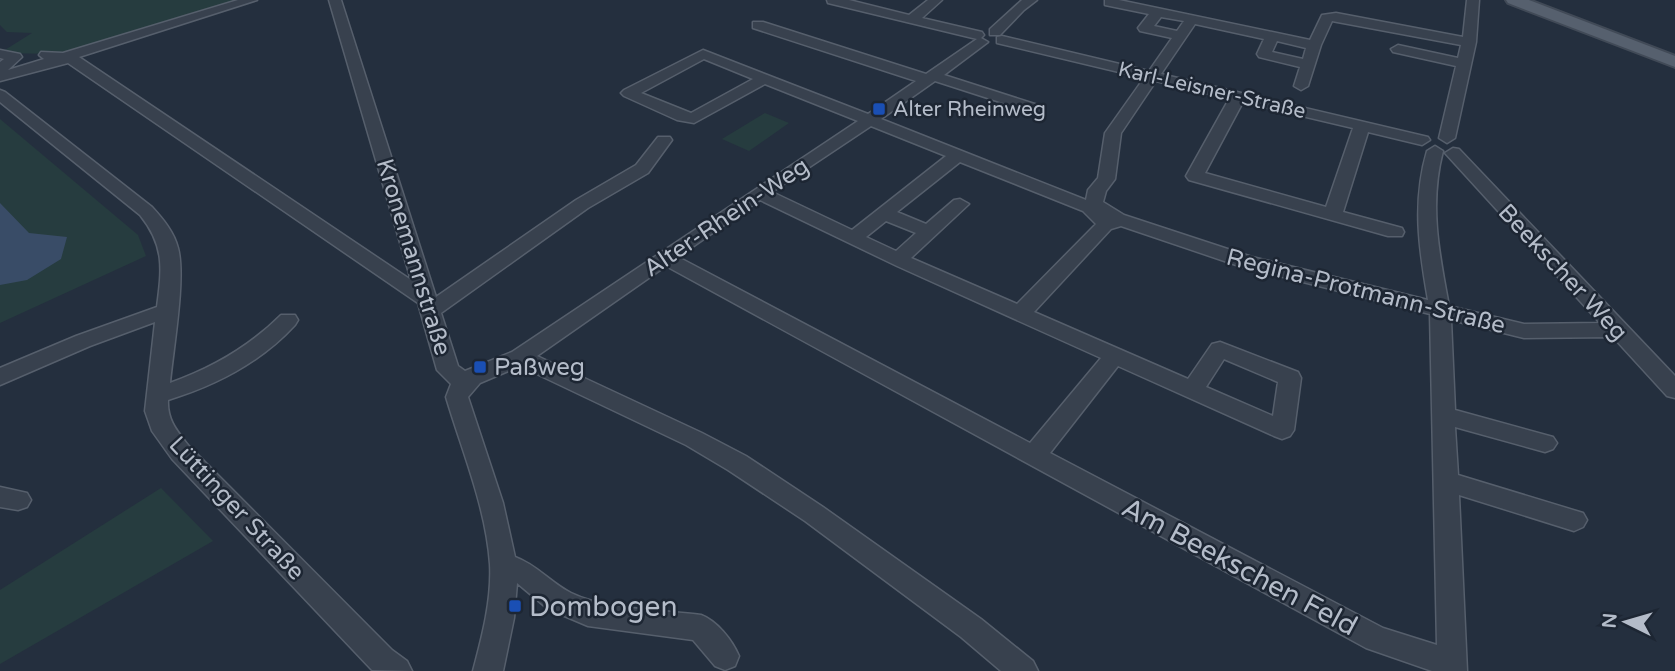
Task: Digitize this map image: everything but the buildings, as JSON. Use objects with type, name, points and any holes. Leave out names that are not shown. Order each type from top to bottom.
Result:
[{"type":"main road","points":[[1514,0],[1675,62]]},
{"type":"street","points":[[0,77],[56,56],[251,0]]},
{"type":"street","name":"Kronemannstraße","points":[[335,0],[447,370],[464,382],[457,397],[495,524],[503,564],[501,607],[488,671]]},
{"type":"street","name":"Karl-Leisner-Straße","points":[[833,0],[1439,145]]},
{"type":"street","points":[[912,19],[936,0]]},
{"type":"street","name":"Alter-Rhein-Weg","points":[[464,382],[520,356],[934,76],[989,37],[1019,7],[1031,0]]},
{"type":"street","points":[[1452,668],[1440,311],[1427,242],[1427,180],[1464,63],[1474,0]]},
{"type":"street","points":[[1110,2],[1314,45]]},
{"type":"street","points":[[1157,13],[1145,28],[1180,36]]},
{"type":"street","points":[[1301,86],[1314,45],[1327,18],[1336,17],[1469,42]]},
{"type":"street","points":[[1092,206],[1097,190],[1106,178],[1114,133],[1192,19]]},
{"type":"street","points":[[764,22],[1036,109]]},
{"type":"street","points":[[1272,37],[1264,54],[1307,64]]},
{"type":"street","points":[[1398,49],[1464,63]]},
{"type":"street","points":[[0,54],[15,57],[0,69]]},
{"type":"street","name":"Regina-Protmann-Straße","points":[[765,78],[694,118],[683,117],[629,93],[703,54],[765,78],[958,155],[1092,206],[1112,221],[1246,262],[1524,331],[1619,330]]},
{"type":"street","points":[[56,56],[427,305],[582,204],[642,169],[664,140]]},
{"type":"street","name":"Lüttinger Straße","points":[[0,95],[146,211],[160,228],[169,248],[171,273],[156,396],[160,425],[180,452],[382,660],[397,671]]},
{"type":"street","points":[[1238,97],[1195,176],[1395,232]]},
{"type":"street","points":[[1333,214],[1362,126]]},
{"type":"street","name":"Beekscher Weg","points":[[1439,145],[1675,390]]},
{"type":"street","points":[[853,238],[958,155]]},
{"type":"street","points":[[759,193],[898,259],[1282,430],[1290,378],[1220,349],[1193,390]]},
{"type":"street","points":[[898,259],[960,204]]},
{"type":"street","points":[[884,213],[928,232]]},
{"type":"street","points":[[1022,312],[1112,221]]},
{"type":"street","name":"Am Beekschen Feld","points":[[665,258],[1376,639],[1452,668]]},
{"type":"street","points":[[0,377],[83,341],[166,311]]},
{"type":"street","points":[[156,396],[178,390],[232,363],[272,339],[288,320]]},
{"type":"street","points":[[1034,455],[1116,354]]},
{"type":"street","points":[[520,356],[694,439],[737,463],[814,514],[960,620],[1023,671]]},
{"type":"street","points":[[1443,415],[1545,443]]},
{"type":"street","points":[[1446,481],[1574,520]]},
{"type":"street","points":[[503,564],[523,572],[558,600],[579,610],[701,628],[724,656]]},
{"type":"green space","points":[[0,0],[248,0],[59,54],[0,53],[32,33],[7,32],[0,25]]},
{"type":"green space","points":[[765,113],[789,123],[749,151],[722,139]]},
{"type":"green space","points":[[0,119],[138,235],[146,256],[0,323]]},
{"type":"green space","points":[[161,488],[213,541],[0,664],[0,590]]},
{"type":"water","points":[[0,203],[29,233],[67,237],[61,259],[27,280],[0,285]]},
{"type":"place","name":"Alter Rheinweg","points":[[879,109]]},
{"type":"place","name":"Paßweg","points":[[480,367]]},
{"type":"place","name":"Dombogen","points":[[515,606]]}]
